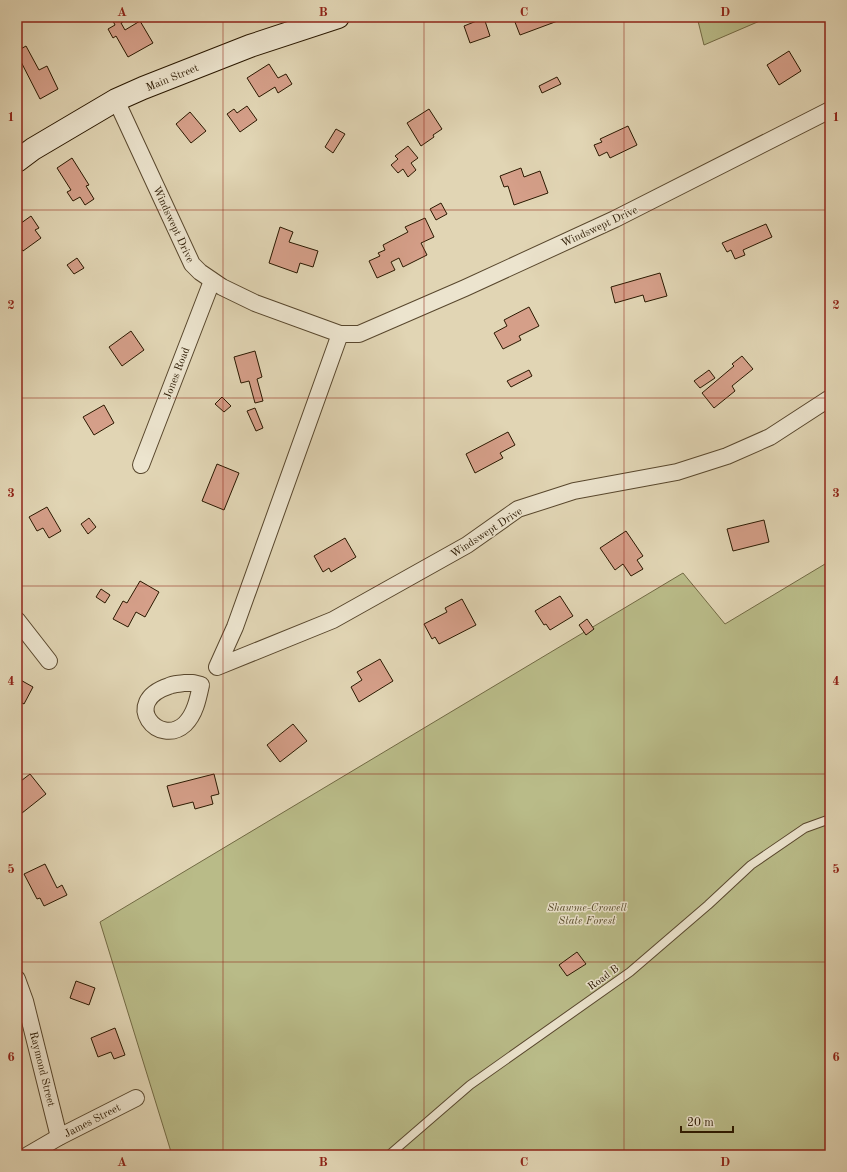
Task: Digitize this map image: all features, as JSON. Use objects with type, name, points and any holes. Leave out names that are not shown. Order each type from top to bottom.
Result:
[{"type":"main road","name":"Main Street","points":[[17,161],[33,149],[116,100],[150,85],[250,46],[338,17]]},
{"type":"street","name":"Windswept Drive","points":[[116,100],[192,264],[212,281],[255,303],[340,334],[359,334],[465,288],[615,219],[830,110]]},
{"type":"street","name":"Jones Road","points":[[141,465],[212,281]]},
{"type":"street","name":"Windswept Drive","points":[[201,685],[217,667],[235,627],[340,334]]},
{"type":"street","name":"Windswept Drive","points":[[217,667],[333,620],[467,545],[518,509],[574,491],[677,472],[727,456],[770,437],[830,398]]},
{"type":"street","points":[[17,620],[50,661]]},
{"type":"street","name":"Raymond Street","points":[[17,979],[26,1001],[59,1137]]},
{"type":"street","name":"James Street","points":[[28,1155],[59,1137],[136,1098]]},
{"type":"lane","name":"Road B","points":[[389,1155],[470,1085],[630,972],[708,905],[751,865],[805,828],[830,818]]},
{"type":"green space","points":[[697,17],[769,17],[704,45]]},
{"type":"green space","name":"Shawme-Crowell State Forest","points":[[830,561],[830,1155],[172,1155],[100,922],[683,573],[725,624]]},
{"type":"building","points":[[111,17],[124,17],[126,20],[121,23],[125,30],[140,21],[153,43],[128,57],[116,36],[113,38],[108,29],[115,25]]},
{"type":"building","points":[[513,17],[563,17],[563,19],[520,35]]},
{"type":"building","points":[[484,18],[490,36],[470,43],[464,26]]},
{"type":"building","points":[[26,46],[39,70],[47,66],[58,89],[40,99],[17,54],[17,51]]},
{"type":"building","points":[[789,51],[801,71],[779,85],[767,65]]},
{"type":"building","points":[[269,64],[278,78],[286,74],[292,84],[278,93],[275,87],[259,97],[247,78]]},
{"type":"building","points":[[557,77],[561,84],[542,93],[539,86]]},
{"type":"building","points":[[247,106],[257,120],[240,132],[227,114],[234,109],[237,113]]},
{"type":"building","points":[[429,109],[442,129],[421,146],[407,123]]},
{"type":"building","points":[[190,112],[206,131],[191,143],[176,124]]},
{"type":"building","points":[[628,126],[637,145],[610,158],[607,152],[599,156],[594,145],[602,142],[600,139]]},
{"type":"building","points":[[336,129],[345,134],[333,153],[325,147]]},
{"type":"building","points":[[408,146],[418,158],[411,163],[416,170],[408,177],[403,169],[398,173],[391,165],[398,159],[395,156]]},
{"type":"building","points":[[72,158],[89,185],[86,186],[94,199],[85,205],[80,197],[73,201],[67,192],[71,190],[57,168]]},
{"type":"building","points":[[521,168],[524,177],[540,171],[548,193],[514,205],[508,186],[504,187],[500,176]]},
{"type":"building","points":[[441,203],[447,214],[436,220],[430,209]]},
{"type":"building","points":[[31,216],[39,228],[35,230],[41,238],[23,251],[17,243],[17,226]]},
{"type":"building","points":[[425,218],[434,237],[421,243],[427,255],[403,267],[399,258],[391,262],[395,270],[377,278],[369,261],[380,256],[378,253],[385,250],[383,245],[408,232],[405,227]]},
{"type":"building","points":[[766,224],[772,237],[743,250],[745,255],[735,259],[731,250],[727,252],[722,243]]},
{"type":"building","points":[[280,227],[293,232],[289,242],[318,251],[313,267],[300,263],[297,273],[269,263]]},
{"type":"building","points":[[77,258],[84,268],[74,274],[67,265]]},
{"type":"building","points":[[660,273],[667,296],[645,302],[643,295],[615,303],[611,287]]},
{"type":"building","points":[[529,307],[539,326],[519,336],[521,340],[503,349],[494,333],[507,326],[504,320]]},
{"type":"building","points":[[131,331],[144,350],[122,366],[109,347]]},
{"type":"building","points":[[255,351],[262,377],[257,379],[263,401],[255,403],[249,381],[241,383],[234,357]]},
{"type":"building","points":[[742,356],[753,369],[732,386],[735,391],[714,408],[702,393],[734,366],[732,364]]},
{"type":"building","points":[[529,370],[532,376],[511,387],[507,381]]},
{"type":"building","points":[[709,370],[715,378],[700,388],[694,381]]},
{"type":"building","points":[[222,397],[231,406],[224,412],[215,404]]},
{"type":"building","points":[[104,405],[114,423],[94,435],[83,417]]},
{"type":"building","points":[[255,408],[263,428],[256,431],[247,411]]},
{"type":"building","points":[[508,432],[515,445],[500,453],[503,458],[475,473],[466,454]]},
{"type":"building","points":[[217,464],[239,473],[224,510],[202,501]]},
{"type":"building","points":[[47,507],[61,531],[49,538],[43,528],[37,531],[29,517]]},
{"type":"building","points":[[89,518],[96,527],[88,534],[81,524]]},
{"type":"building","points":[[764,520],[769,542],[733,551],[727,529]]},
{"type":"building","points":[[626,531],[643,556],[637,560],[643,569],[631,576],[623,564],[615,570],[600,548]]},
{"type":"building","points":[[345,538],[356,557],[331,572],[329,568],[323,572],[314,556]]},
{"type":"building","points":[[140,581],[159,592],[145,617],[136,612],[128,627],[113,619],[123,601],[127,603]]},
{"type":"building","points":[[101,589],[110,595],[105,603],[96,597]]},
{"type":"building","points":[[560,596],[573,616],[550,630],[546,624],[544,625],[535,611]]},
{"type":"building","points":[[462,599],[476,625],[439,644],[435,637],[432,639],[424,624],[447,612],[445,608]]},
{"type":"building","points":[[587,619],[594,629],[586,635],[579,625]]},
{"type":"building","points":[[380,659],[393,681],[359,702],[351,687],[362,680],[357,672]]},
{"type":"building","points":[[17,678],[33,687],[24,704],[17,700]]},
{"type":"building","points":[[293,724],[307,741],[280,762],[267,745]]},
{"type":"building","points":[[30,774],[46,794],[17,817],[17,784]]},
{"type":"building","points":[[214,774],[219,794],[211,796],[213,804],[195,809],[193,802],[173,807],[167,786]]},
{"type":"building","points":[[45,864],[57,888],[62,885],[67,895],[44,906],[40,898],[37,899],[24,874]]},
{"type":"building","points":[[577,952],[586,964],[567,976],[559,965]]},
{"type":"building","points":[[76,981],[95,988],[89,1005],[70,998]]},
{"type":"building","points":[[115,1028],[125,1055],[114,1059],[111,1052],[98,1057],[91,1038]]}]
